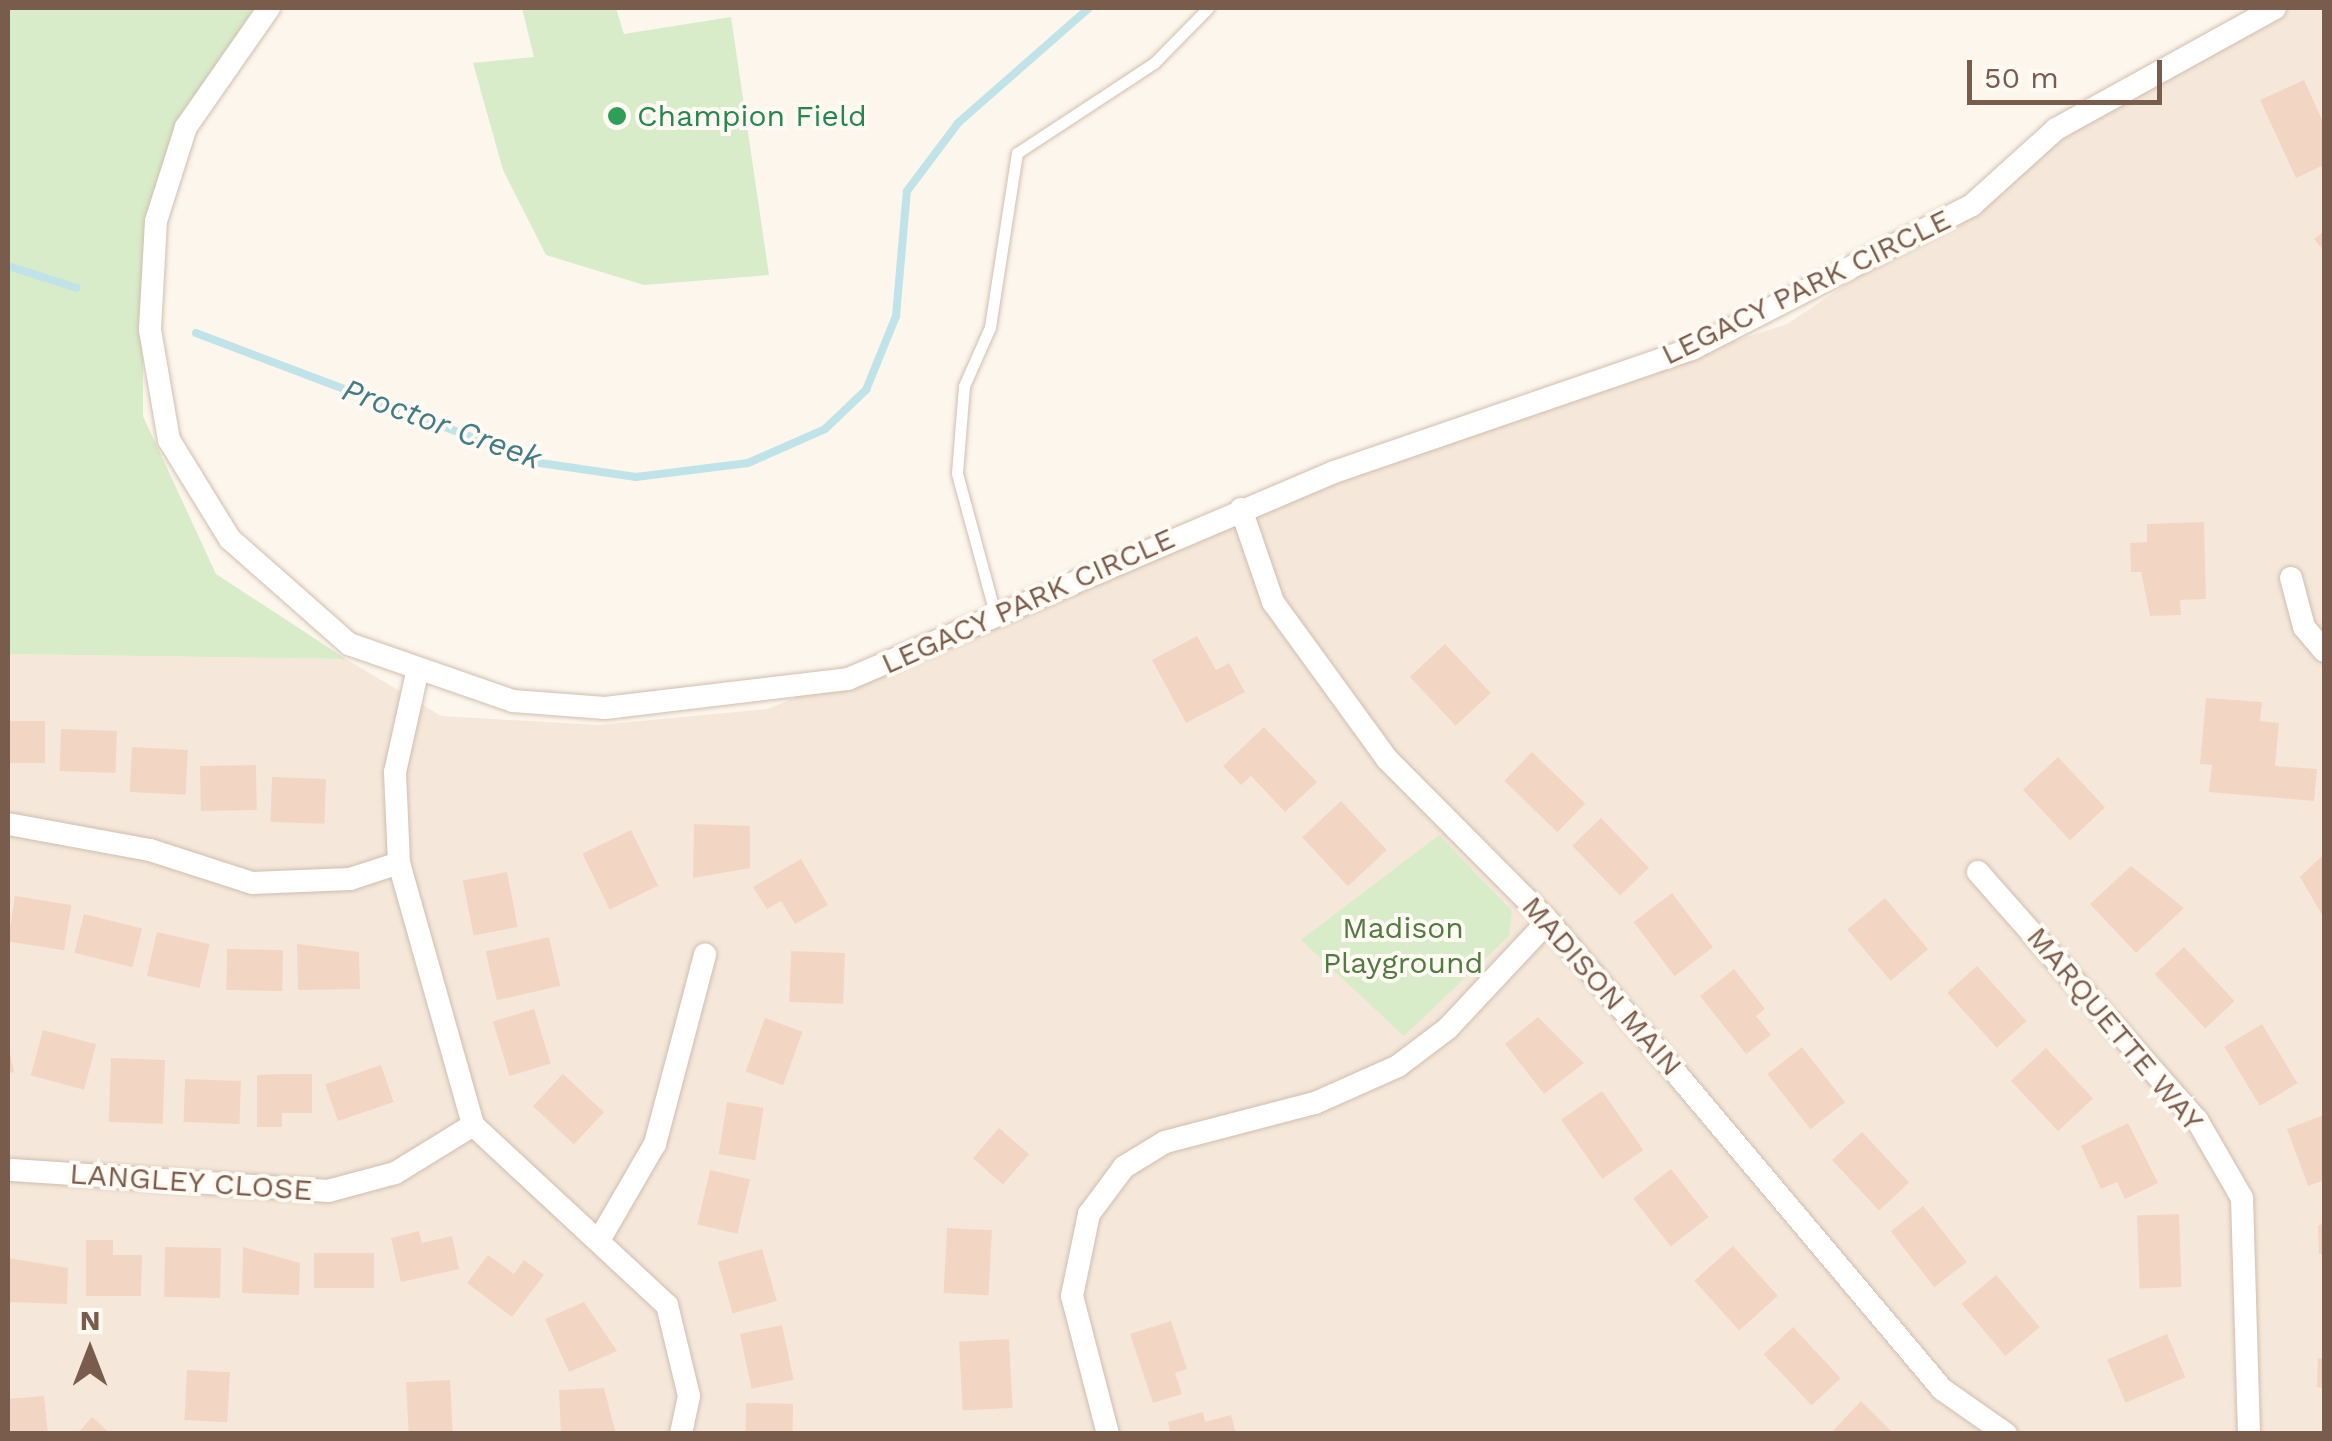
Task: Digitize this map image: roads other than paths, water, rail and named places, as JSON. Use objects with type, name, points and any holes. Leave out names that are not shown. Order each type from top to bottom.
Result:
[{"type":"street","name":"LEGACY PARK CIRCLE","points":[[269,8],[206,92],[170,163],[148,291],[154,383],[169,440],[230,539],[349,644],[417,673],[513,701],[605,708],[848,680],[998,621],[1241,509],[1709,340],[1972,205],[2056,129],[2275,8]]},
{"type":"street","name":"MADISON MAIN","points":[[1241,509],[1273,602],[1315,671],[1548,921],[1930,1376],[2006,1434]]},
{"type":"street","points":[[2290,578],[2304,626],[2324,651]]},
{"type":"street","points":[[417,673],[394,772],[399,863],[473,1124],[601,1237],[667,1306],[689,1396],[681,1434]]},
{"type":"street","points":[[8,824],[150,850],[252,883],[350,879],[399,863]]},
{"type":"street","name":"MARQUETTE WAY","points":[[1978,872],[2197,1120],[2242,1198],[2249,1434]]},
{"type":"street","points":[[1108,1434],[1072,1296],[1089,1214],[1124,1166],[1165,1142],[1315,1103],[1398,1066],[1448,1028],[1548,921]]},
{"type":"street","points":[[601,1237],[655,1144],[705,955]]},
{"type":"street","name":"LANGLEY CLOSE","points":[[12,1170],[328,1191],[395,1172],[473,1124]]},
{"type":"lane","points":[[998,621],[957,473],[964,386],[990,327],[1017,154],[1154,63],[1208,8]]},
{"type":"waterway","name":"Proctor Creek","points":[[196,333],[540,463],[636,477],[748,463],[825,429],[866,390],[896,316],[907,191],[958,123],[1089,8]]},
{"type":"waterway","name":"Proctor Creek","points":[[8,266],[77,288]]},
{"type":"place","name":"Champion Field","points":[[617,116]]},
{"type":"park label","name":"Madison Playground","points":[[1403,945]]}]
